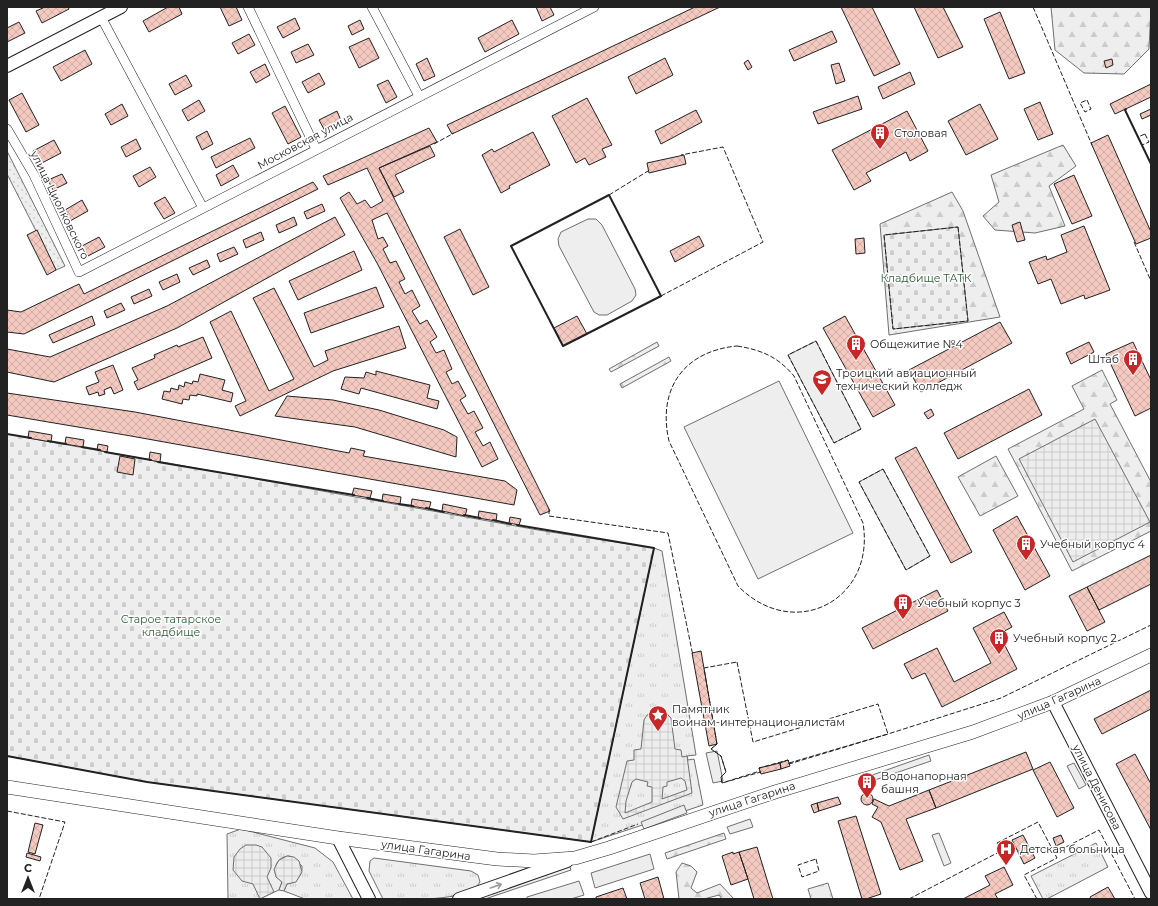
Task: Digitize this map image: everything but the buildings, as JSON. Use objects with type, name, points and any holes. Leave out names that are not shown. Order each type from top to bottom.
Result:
[{"type":"main road","name":"улица Гагарина","points":[[7,787],[338,838],[497,859],[534,861],[575,858],[775,792],[973,732],[1053,702],[1151,655]]},
{"type":"street","points":[[7,66],[121,7]]},
{"type":"street","points":[[248,7],[316,148]]},
{"type":"street","points":[[372,7],[419,96]]},
{"type":"street","name":"Московская улица","points":[[79,272],[316,148],[594,7]]},
{"type":"street","points":[[101,17],[203,208]]},
{"type":"street","name":"улица Циолковского","points":[[7,129],[34,175],[79,272]]},
{"type":"street","name":"улица Денисова","points":[[1053,702],[1151,893]]},
{"type":"street","points":[[338,838],[369,899]]},
{"type":"street","points":[[459,899],[575,858]]},
{"type":"green space","points":[[1051,7],[1151,7],[1149,49],[1124,74],[1084,73],[1055,50]]},
{"type":"green space","points":[[1063,145],[1076,166],[1049,186],[1065,226],[1035,233],[995,230],[983,216],[999,202],[991,175]]},
{"type":"green space","points":[[7,151],[65,266],[56,270],[7,174]]},
{"type":"green space","name":"Кладбище ТАТК","points":[[952,192],[963,211],[1000,317],[889,335],[880,224]]},
{"type":"green space","points":[[588,219],[596,219],[602,225],[635,289],[636,295],[632,301],[607,315],[599,315],[594,312],[559,246],[558,239],[561,232]]},
{"type":"green space","name":"Кладбище ТАТК","points":[[958,227],[968,321],[893,329],[884,235]]},
{"type":"green space","points":[[816,341],[861,429],[834,443],[788,355]]},
{"type":"green space","points":[[657,342],[659,346],[611,372],[609,369]]},
{"type":"green space","points":[[669,357],[671,361],[622,388],[620,384]]},
{"type":"green space","points":[[1102,370],[1117,400],[1110,404],[1151,482],[1151,531],[1072,571],[1008,449],[1084,409],[1072,386]]},
{"type":"green space","points":[[779,381],[853,533],[758,579],[684,427]]},
{"type":"green space","name":"Старое татарское кладбище","points":[[7,434],[538,530],[654,548],[591,842],[147,782],[7,756]]},
{"type":"green space","points":[[996,456],[1018,496],[980,516],[958,477]]},
{"type":"green space","points":[[883,469],[930,556],[906,570],[859,482]]},
{"type":"green space","points":[[654,548],[662,551],[696,755],[687,756],[688,760],[694,759],[703,805],[591,842]]},
{"type":"green space","points":[[241,829],[315,848],[333,862],[353,899],[305,899],[284,891],[287,884],[298,878],[302,869],[302,866],[290,856],[281,859],[276,866],[276,874],[282,882],[279,890],[259,899],[228,899],[227,834]]},
{"type":"green space","points":[[724,833],[726,839],[667,859],[665,853]]},
{"type":"green space","points":[[1096,843],[1108,867],[1047,899],[1043,899],[1031,876]]},
{"type":"green space","points":[[374,858],[471,871],[478,875],[480,882],[474,889],[463,894],[450,897],[383,899],[369,871],[370,861]]},
{"type":"green space","points":[[682,863],[691,866],[697,872],[691,888],[697,893],[720,884],[734,899],[722,899],[719,895],[704,899],[679,899],[676,872]]},
{"type":"green space","points":[[570,867],[571,870],[485,899],[475,899]]},
{"type":"green space","points":[[828,883],[833,899],[811,899],[808,889]]},
{"type":"shaded area","points":[[1095,419],[1150,522],[1073,562],[1019,459]]},
{"type":"shaded area","points":[[657,711],[664,711],[671,718],[675,749],[681,750],[682,757],[687,756],[692,793],[623,819],[616,807],[627,761],[634,760],[634,750],[641,749],[644,720],[647,715]],"holes":[[[681,778],[685,781],[687,790],[662,799],[663,787],[667,786],[667,782]],[[636,779],[648,782],[647,786],[652,787],[652,802],[625,813],[626,801],[632,782]]]},
{"type":"shaded area","points":[[717,751],[723,781],[713,783],[706,753]]},
{"type":"shaded area","points":[[929,755],[931,761],[863,784],[861,779]]},
{"type":"shaded area","points":[[1074,763],[1086,785],[1079,789],[1067,766]]},
{"type":"shaded area","points":[[684,805],[687,813],[644,829],[641,822]]},
{"type":"shaded area","points":[[750,819],[753,827],[730,834],[727,827]]},
{"type":"shaded area","points":[[939,833],[951,863],[944,866],[932,835]]},
{"type":"shaded area","points":[[246,845],[256,845],[262,847],[271,858],[271,868],[267,877],[274,892],[260,899],[253,884],[242,881],[233,870],[234,857],[240,849]]},
{"type":"shaded area","points":[[650,854],[654,869],[595,888],[591,873]]},
{"type":"shaded area","points":[[287,856],[294,857],[299,861],[302,872],[296,882],[287,884],[284,891],[279,890],[282,882],[276,877],[274,869],[279,860]]},
{"type":"shaded area","points":[[579,881],[584,895],[571,899],[527,899],[527,897]]},
{"type":"fence","points":[[1033,7],[1092,145]]},
{"type":"fence","points":[[1087,100],[1091,109],[1085,112],[1080,103],[1087,100]]},
{"type":"fence","points":[[434,144],[454,133]]},
{"type":"fence","points":[[1145,134],[1149,142],[1142,145],[1138,137],[1145,134]]},
{"type":"fence","points":[[661,296],[763,242],[723,147],[681,155]]},
{"type":"fence","points":[[609,195],[648,171]]},
{"type":"fence","points":[[958,227],[968,321],[893,329],[884,235],[958,227]]},
{"type":"fence","points":[[1134,242],[1151,281]]},
{"type":"fence","points":[[816,341],[861,429],[834,443],[788,355],[816,341]]},
{"type":"fence","points":[[737,346],[769,355],[788,369],[794,376],[863,523],[864,550],[857,573],[844,592],[826,605],[806,611],[783,611],[760,603],[738,586],[669,441],[666,422],[667,405],[671,389],[679,376],[689,365],[702,356],[718,349],[737,346]]},
{"type":"fence","points":[[883,469],[930,556],[906,570],[859,482],[883,469]]},
{"type":"fence","points":[[549,509],[549,516],[668,533],[693,656]]},
{"type":"fence","points":[[789,763],[888,734],[1001,698],[1151,625]]},
{"type":"fence","points":[[737,662],[753,742],[878,704],[888,734],[789,764],[788,760],[759,768],[761,772],[722,783],[721,777],[726,772],[721,756],[711,749],[717,744],[704,668],[737,662]]},
{"type":"fence","points":[[715,745],[717,744],[711,749],[721,756],[726,772],[721,777],[722,783],[760,771]]},
{"type":"fence","points":[[7,811],[65,822],[39,899]]},
{"type":"fence","points":[[909,899],[1001,851],[997,843],[1038,822],[1057,858],[1024,875],[1037,899]]},
{"type":"fence","points":[[591,842],[638,824]]},
{"type":"fence","points":[[1054,853],[1099,830],[1135,899]]},
{"type":"fence","points":[[816,859],[819,871],[802,877],[798,865],[816,859]]},
{"type":"wall","points":[[1126,109],[1125,110],[1151,164]]},
{"type":"wall","points":[[609,195],[661,296],[563,346],[511,246],[609,195]]},
{"type":"wall","points":[[7,434],[31,438]]},
{"type":"wall","points":[[48,441],[66,444]]},
{"type":"wall","points":[[82,447],[100,450]]},
{"type":"wall","points":[[105,452],[151,460]]},
{"type":"wall","points":[[158,462],[354,495]]},
{"type":"wall","points":[[367,498],[383,501]]},
{"type":"wall","points":[[399,504],[413,506]]},
{"type":"wall","points":[[426,508],[444,512]]},
{"type":"wall","points":[[464,515],[480,518]]},
{"type":"wall","points":[[493,520],[511,524]]},
{"type":"wall","points":[[7,756],[147,782],[591,842],[654,548],[517,525]]},
{"type":"place","name":"Столовая","points":[[880,150]]},
{"type":"place","name":"Общежитие №4","points":[[856,361]]},
{"type":"place","name":"Штаб","points":[[1133,376]]},
{"type":"place","name":"Троицкий авиационный технический колледж","points":[[822,396]]},
{"type":"place","name":"Учебный корпус 4","points":[[1026,561]]},
{"type":"place","name":"Учебный корпус 3","points":[[903,620]]},
{"type":"place","name":"Учебный корпус 2","points":[[999,655]]},
{"type":"place","name":"Памятник воинам-интернационалистам","points":[[658,732]]},
{"type":"place","name":"Водонапорная башня","points":[[867,799]]},
{"type":"place","name":"Детская больница","points":[[1006,866]]}]
